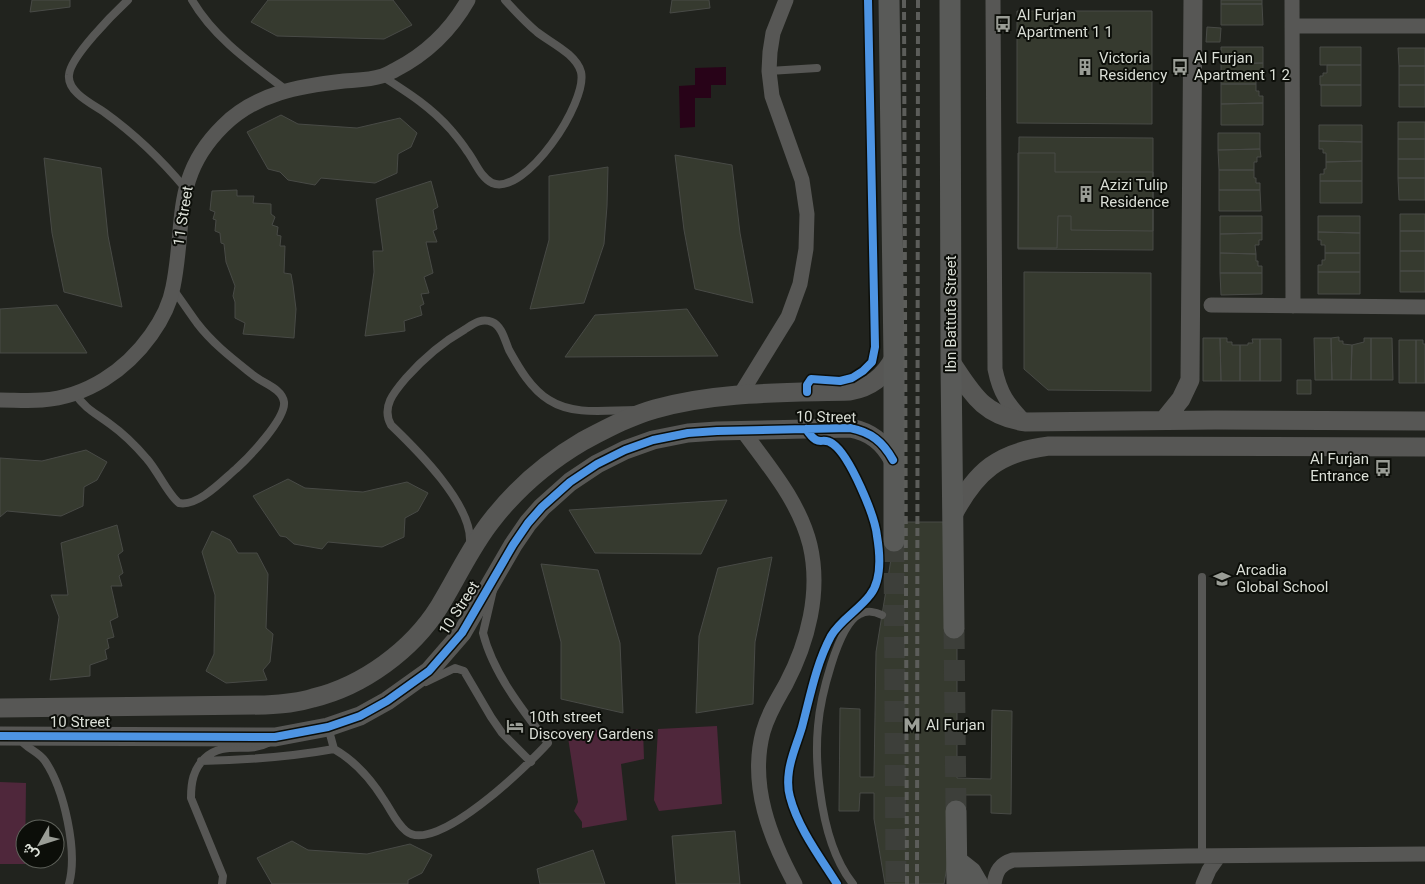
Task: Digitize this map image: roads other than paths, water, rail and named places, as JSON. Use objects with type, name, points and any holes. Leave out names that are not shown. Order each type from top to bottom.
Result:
[{"type":"main road","points":[[889,0],[894,358],[894,541]]},
{"type":"main road","name":"Ibn Battuta Street","points":[[950,0],[954,628]]},
{"type":"main road","points":[[956,811],[957,884]]},
{"type":"main road","points":[[957,861],[971,872],[978,884]]},
{"type":"street","name":"11 Street","points":[[0,400],[43,400],[75,394],[120,369],[140,351],[158,324],[173,289],[180,216],[185,188],[195,163],[208,143],[224,125],[242,110],[262,98],[286,90],[382,76],[409,62],[432,46],[451,25],[468,0]]},
{"type":"street","points":[[740,395],[788,317],[800,284],[806,249],[807,214],[802,180],[772,96],[769,71],[773,33],[786,0]]},
{"type":"street","points":[[993,0],[995,369],[998,386],[1005,399],[1025,422]]},
{"type":"street","points":[[1164,420],[1181,399],[1190,380],[1193,0]]},
{"type":"street","points":[[1292,0],[1293,306]]},
{"type":"street","points":[[1292,26],[1425,26]]},
{"type":"street","points":[[1210,305],[1425,307]]},
{"type":"street","name":"10 Street","points":[[0,708],[290,704],[343,688],[392,658],[417,635],[438,609],[470,552],[492,519],[519,490],[549,464],[582,442],[617,424],[654,409],[685,402],[740,395],[862,389],[872,384],[881,376],[894,358]]},
{"type":"street","points":[[951,362],[970,391],[983,405],[996,414],[1011,420],[1025,422],[1164,420],[1425,421]]},
{"type":"street","points":[[653,440],[658,425],[658,417],[654,409]]},
{"type":"street","name":"10 Street","points":[[9,736],[275,737],[328,728],[360,716],[387,701],[429,671],[462,633],[518,538],[549,501],[570,482],[597,464],[653,440],[688,433],[717,430],[850,428],[861,430],[881,442],[893,460]]},
{"type":"street","points":[[760,456],[763,430]]},
{"type":"street","points":[[743,431],[796,508],[810,545],[813,565],[813,604],[806,632],[786,684],[771,709],[763,732],[759,757],[759,782],[763,806],[775,843],[795,884]]},
{"type":"street","points":[[953,515],[975,479],[991,465],[1009,455],[1029,448],[1050,446],[1425,447]]},
{"type":"street","points":[[994,884],[995,875],[999,868],[1006,862],[1014,860],[1425,854]]},
{"type":"street","points":[[1187,856],[1196,869],[1202,884]]},
{"type":"street","points":[[1202,884],[1218,856]]},
{"type":"lane","points":[[128,0],[111,16],[73,63],[68,74],[70,83],[76,92],[130,131],[160,158],[185,188]]},
{"type":"lane","points":[[192,0],[225,41],[286,90]]},
{"type":"lane","points":[[382,76],[418,99],[436,114],[467,151],[486,180],[502,185],[511,183],[540,159],[557,138],[570,115],[582,80],[581,70],[576,62],[538,32],[505,0]]},
{"type":"lane","points":[[769,71],[817,68]]},
{"type":"lane","points":[[75,394],[87,408],[136,446],[148,459],[179,503],[188,503],[203,496],[224,480],[261,444],[283,410],[282,397],[278,391],[256,378],[216,344],[198,324],[173,289]]},
{"type":"lane","points":[[470,552],[471,536],[467,520],[433,470],[391,425],[386,410],[389,401],[402,383],[433,350],[479,321],[486,320],[496,325],[529,381],[538,392],[550,401],[564,407],[584,410],[654,409]]},
{"type":"lane","points":[[1202,577],[1202,856]]},
{"type":"lane","points":[[201,762],[296,756],[334,749],[358,766],[400,824],[408,832],[418,836],[430,834],[458,820],[508,784],[548,744],[511,692],[485,639],[484,633],[492,603],[493,582]]},
{"type":"lane","points":[[853,884],[834,850],[825,821],[818,774],[818,726],[824,690],[834,656],[850,623],[860,614],[874,611],[882,615]]},
{"type":"lane","points":[[409,686],[431,680],[449,670],[460,668],[464,671],[502,733],[531,762]]},
{"type":"lane","points":[[328,728],[334,749]]},
{"type":"lane","points":[[9,736],[35,750],[46,761],[61,794],[68,821],[72,855],[69,884]]},
{"type":"lane","points":[[222,884],[222,876],[191,798],[191,785],[195,772],[201,762],[215,750],[260,746],[275,737]]},
{"type":"tunnel","points":[[894,541],[896,884]]},
{"type":"tunnel","points":[[954,628],[956,811]]},
{"type":"railway","points":[[904,0],[907,884]]},
{"type":"railway","points":[[917,884],[918,0]]},
{"type":"place","name":"Al Furjan Apartment 1 1","points":[[1003,24]]},
{"type":"place","name":"Victoria Residency","points":[[1085,67]]},
{"type":"place","name":"Al Furjan Apartment 1 2","points":[[1180,67]]},
{"type":"place","name":"Azizi Tulip Residence","points":[[1086,194]]},
{"type":"place","name":"Al Furjan Entrance","points":[[1383,468]]},
{"type":"place","name":"Arcadia Global School","points":[[1222,579]]},
{"type":"place","name":"Al Furjan","points":[[912,725]]},
{"type":"place","name":"10th street Discovery Gardens","points":[[515,726]]}]
